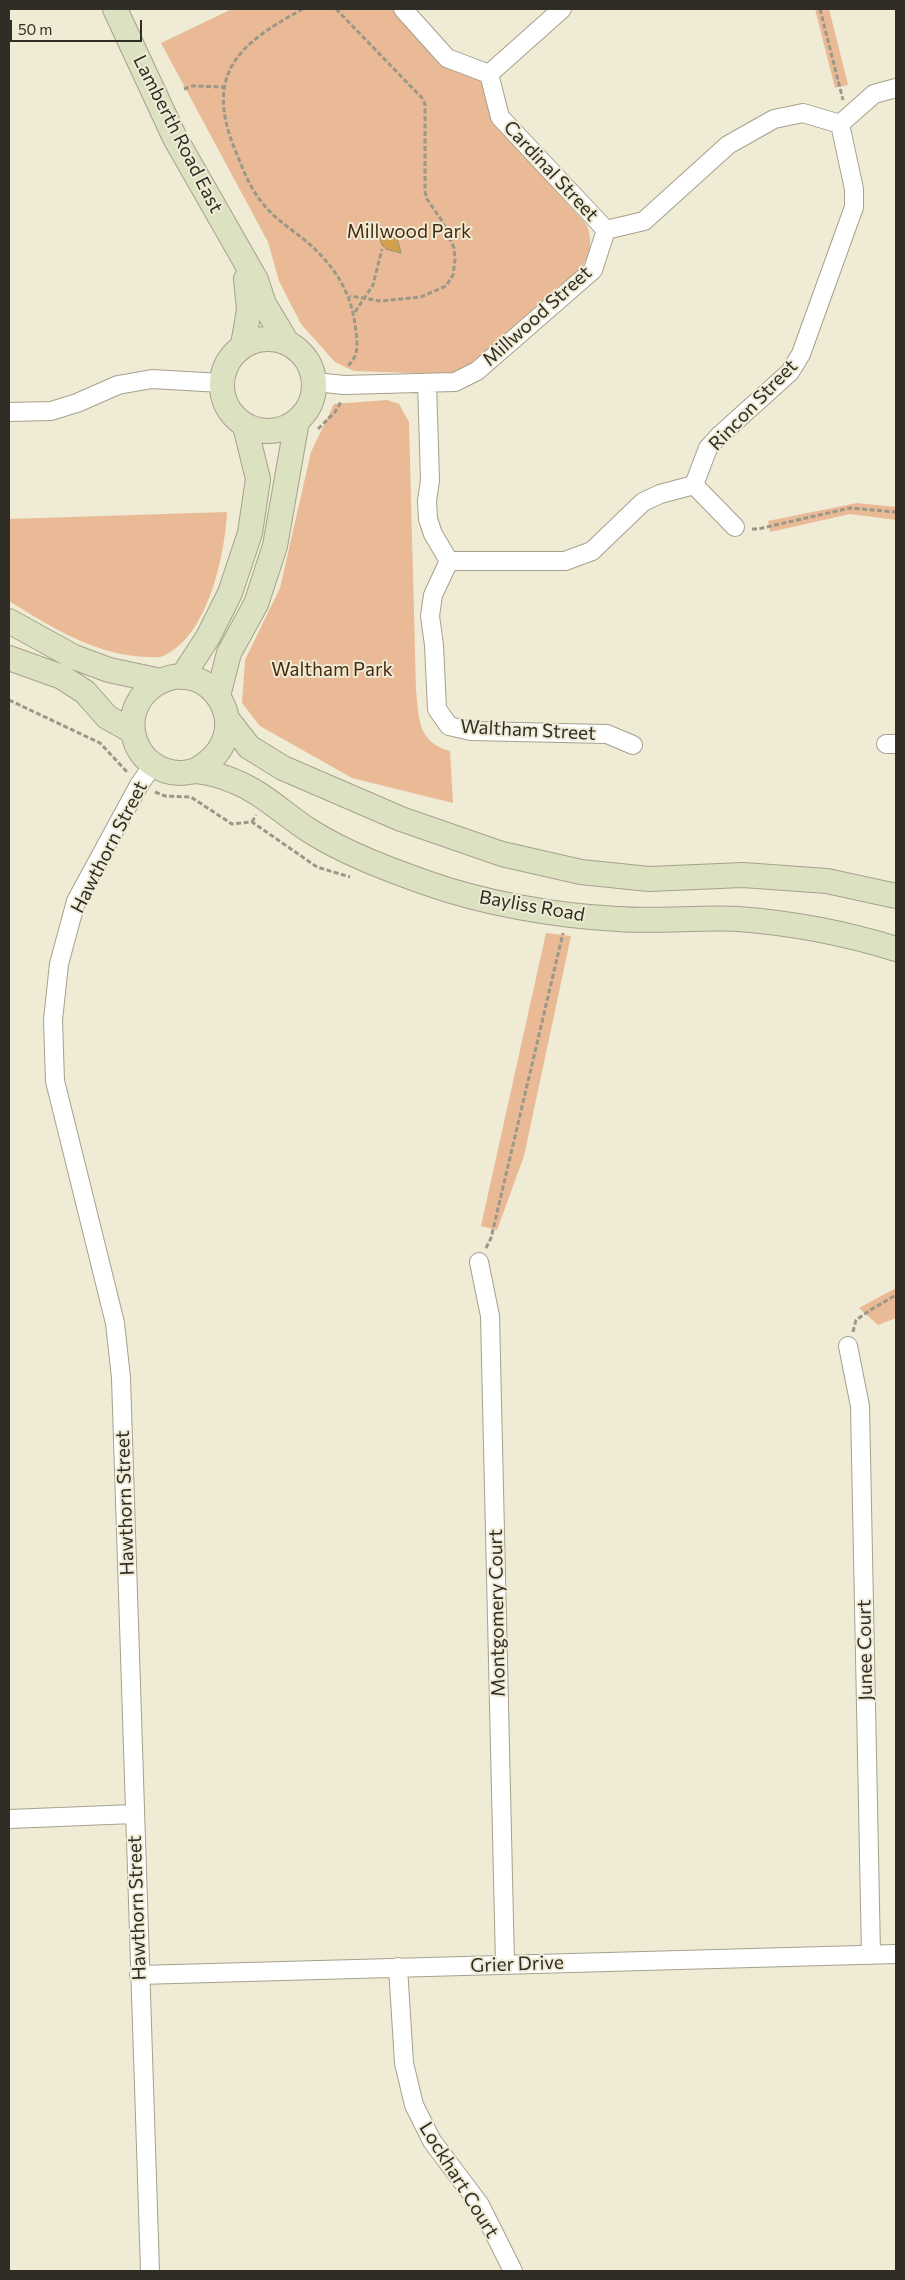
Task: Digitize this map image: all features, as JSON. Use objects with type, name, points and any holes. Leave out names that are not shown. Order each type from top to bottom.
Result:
[{"type":"street","name":"Lamberth Road East","points":[[115,9],[175,138],[256,280],[272,320],[286,341],[297,348],[306,358],[312,369],[315,382]]},
{"type":"street","points":[[403,9],[447,58],[489,74],[562,9]]},
{"type":"street","name":"Cardinal Street","points":[[489,74],[500,117],[606,230]]},
{"type":"street","points":[[606,230],[644,221],[728,145],[774,119],[803,113],[843,121],[874,94],[896,88]]},
{"type":"street","name":"Rincon Street","points":[[694,485],[708,448],[790,372],[801,354],[854,207],[854,189],[843,121]]},
{"type":"street","name":"Millwood Street","points":[[315,382],[344,385],[455,382],[477,371],[593,270],[606,230]]},
{"type":"street","name":"Lamberth Road East","points":[[221,384],[224,369],[231,356],[242,346],[249,310],[243,258]]},
{"type":"street","points":[[242,346],[256,339],[271,338],[286,341]]},
{"type":"street","points":[[9,412],[51,411],[77,403],[118,386],[152,379],[221,384],[227,408],[235,418],[245,426],[258,431],[272,432],[298,421],[307,410],[313,397],[315,382]]},
{"type":"street","points":[[427,382],[430,480],[427,501],[428,519],[433,534],[449,561],[565,561],[592,551],[643,502],[660,494],[694,485],[735,527]]},
{"type":"street","points":[[218,696],[229,653],[256,604],[275,546],[298,421]]},
{"type":"street","points":[[153,765],[143,756],[136,744],[132,731],[133,715],[138,701],[148,689],[172,679],[208,637],[230,594],[250,533],[258,480],[245,426]]},
{"type":"street","name":"Waltham Street","points":[[449,561],[433,595],[430,616],[434,645],[438,710],[449,726],[471,731],[608,734],[633,745]]},
{"type":"street","points":[[9,621],[74,657],[109,670],[172,679],[196,680],[208,686],[225,707],[228,720],[227,736],[220,751],[209,764],[194,771]]},
{"type":"street","points":[[9,658],[62,677],[85,692],[107,717],[132,731]]},
{"type":"street","points":[[228,720],[249,747],[283,768],[401,819],[502,854],[582,872],[649,879],[743,875],[827,881],[896,896]]},
{"type":"street","name":"Bayliss Road","points":[[153,765],[166,771],[180,773],[194,771],[236,782],[265,799],[312,832],[372,862],[437,887],[515,907],[618,919],[736,919],[800,925],[896,949]]},
{"type":"street","name":"Hawthorn Street","points":[[150,2271],[121,1378],[115,1324],[55,1081],[53,1020],[59,964],[76,902],[139,784],[153,765]]},
{"type":"street","name":"Montgomery Court","points":[[479,1262],[490,1316],[505,1964]]},
{"type":"street","name":"Junee Court","points":[[848,1346],[860,1406],[871,1955]]},
{"type":"street","points":[[9,1819],[134,1814]]},
{"type":"street","name":"Grier Drive","points":[[139,1975],[896,1954]]},
{"type":"street","name":"Lockhart Court","points":[[398,1967],[404,2063],[414,2104],[432,2141],[480,2205],[512,2271]]},
{"type":"path","points":[[336,9],[423,99],[425,105],[427,199],[442,221],[449,236],[454,248],[455,260],[453,275],[446,286],[420,297],[381,301],[349,296]]},
{"type":"path","points":[[820,9],[843,121]]},
{"type":"path","points":[[184,89],[201,86],[224,88]]},
{"type":"path","points":[[354,312],[374,284],[382,249]]},
{"type":"path","points":[[735,527],[758,529],[850,508],[896,512]]},
{"type":"path","points":[[479,1262],[491,1238],[563,933]]},
{"type":"path","points":[[848,1346],[856,1320],[896,1296]]},
{"type":"green space","name":"Millwood Park","points":[[232,9],[392,9],[442,66],[480,80],[485,90],[495,124],[586,224],[590,243],[586,260],[581,268],[469,366],[456,372],[444,374],[354,371],[335,362],[301,324],[279,281],[268,242],[161,43]]},
{"type":"green space","points":[[815,9],[829,9],[848,85],[835,88]]},
{"type":"green space","name":"Waltham Park","points":[[387,400],[399,404],[409,422],[416,690],[419,719],[422,728],[431,742],[450,751],[453,803],[352,778],[260,726],[242,703],[245,660],[280,588],[311,452],[334,404]]},
{"type":"green space","points":[[857,503],[896,507],[896,520],[850,514],[770,532],[768,521]]},
{"type":"green space","points":[[227,512],[226,529],[218,571],[211,593],[192,631],[179,646],[163,656],[129,655],[93,646],[41,621],[9,601],[9,519]]},
{"type":"green space","points":[[546,933],[571,936],[524,1156],[497,1230],[481,1226]]},
{"type":"green space","points":[[896,1288],[896,1318],[878,1325],[859,1308]]},
{"type":"building","points":[[378,231],[392,234],[397,238],[401,253],[386,249],[382,245]]}]
